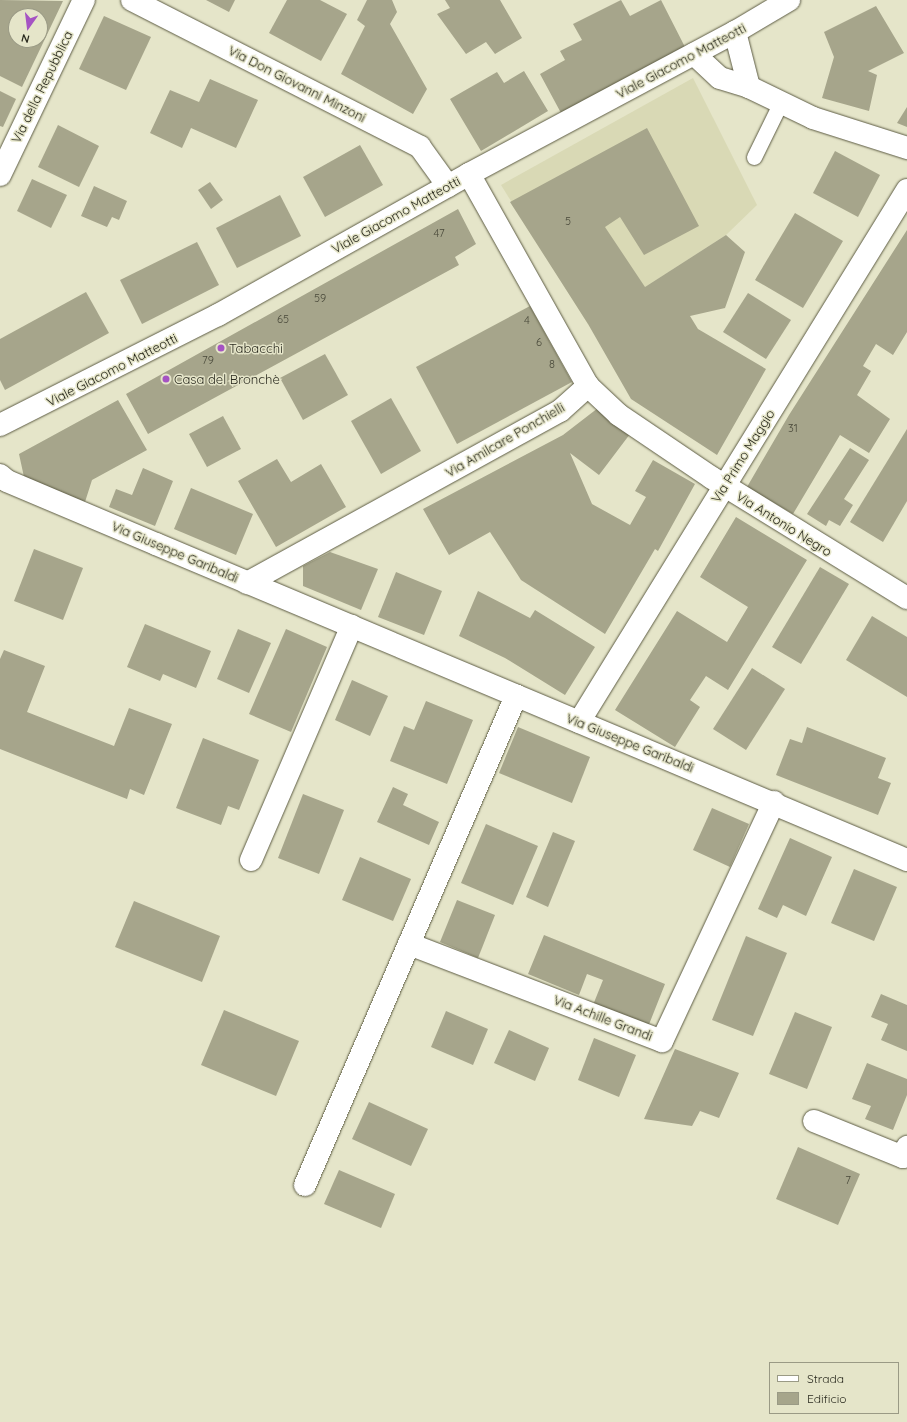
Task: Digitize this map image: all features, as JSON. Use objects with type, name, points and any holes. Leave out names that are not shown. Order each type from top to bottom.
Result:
[{"type":"street","name":"Via della Repubblica","points":[[0,175],[84,0]]},
{"type":"street","name":"Viale Giacomo Matteotti","points":[[0,425],[218,316],[468,174],[735,32],[789,0]]},
{"type":"street","name":"Via Don Giovanni Minzoni","points":[[138,1],[420,147],[448,186]]},
{"type":"street","points":[[735,32],[749,87]]},
{"type":"street","points":[[694,54],[720,78],[749,87],[813,118],[907,148]]},
{"type":"street","points":[[468,174],[588,386]]},
{"type":"street","name":"Via Primo Maggio","points":[[579,722],[907,190]]},
{"type":"street","name":"Via Antonio Negro","points":[[588,386],[619,415],[725,487],[907,598]]},
{"type":"street","name":"Via Amilcare Ponchielli","points":[[247,583],[560,411],[588,386]]},
{"type":"street","name":"Via Giuseppe Garibaldi","points":[[0,475],[7,481],[247,583],[774,802],[907,860]]},
{"type":"street","points":[[251,860],[352,626]]},
{"type":"street","points":[[305,1185],[516,696]]},
{"type":"street","name":"Via Achille Grandi","points":[[409,944],[662,1041],[774,802]]},
{"type":"street","points":[[814,1121],[903,1157],[907,1147]]},
{"type":"lane","points":[[754,157],[781,102]]},
{"type":"shaded area","points":[[693,78],[757,205],[726,235],[588,324],[501,185]]},
{"type":"building","points":[[0,0],[63,1],[48,32],[48,8],[8,8],[8,48],[41,48],[22,87],[0,76]]},
{"type":"building","points":[[206,0],[235,0],[229,12]]},
{"type":"building","points":[[287,0],[320,0],[347,14],[321,61],[269,33]]},
{"type":"building","points":[[367,0],[392,0],[397,12],[390,24],[427,89],[413,114],[341,74],[365,26],[357,20]]},
{"type":"building","points":[[445,0],[500,0],[522,38],[495,54],[486,42],[466,54],[437,14],[450,8]]},
{"type":"building","points":[[621,0],[630,16],[661,0],[686,49],[561,113],[540,74],[565,60],[560,51],[582,40],[573,24]]},
{"type":"building","points":[[876,6],[904,53],[868,71],[877,75],[869,111],[822,98],[834,57],[824,32]]},
{"type":"building","points":[[104,16],[151,37],[126,90],[79,69]]},
{"type":"building","points":[[524,71],[548,111],[481,151],[450,99],[497,72],[504,83]]},
{"type":"building","points":[[210,79],[258,100],[236,148],[191,128],[182,148],[150,133],[170,90],[199,102]]},
{"type":"building","points":[[0,91],[16,99],[3,127],[0,126]]},
{"type":"building","points":[[907,107],[907,127],[897,123]]},
{"type":"building","points":[[58,125],[99,146],[79,187],[38,167]]},
{"type":"building","points":[[647,128],[699,226],[644,255],[620,217],[605,227],[645,287],[726,235],[745,252],[725,308],[690,316],[698,329],[766,369],[717,455],[631,399],[588,324],[510,202]]},
{"type":"building","points":[[360,145],[383,185],[325,217],[303,177]]},
{"type":"building","points":[[835,151],[880,175],[858,217],[813,193]]},
{"type":"building","points":[[32,179],[67,195],[51,228],[17,211]]},
{"type":"building","points":[[210,182],[223,200],[211,209],[198,190]]},
{"type":"building","points":[[94,186],[127,201],[119,220],[112,217],[107,227],[81,216]]},
{"type":"building","points":[[280,195],[301,236],[237,268],[216,228]]},
{"type":"building","points":[[458,209],[476,244],[455,257],[459,265],[148,434],[126,394]]},
{"type":"building","points":[[795,213],[843,241],[803,308],[755,280]]},
{"type":"building","points":[[907,230],[907,332],[893,355],[876,344],[863,366],[871,371],[857,395],[890,419],[869,453],[840,435],[793,514],[747,487],[789,415]]},
{"type":"building","points":[[197,242],[219,285],[142,324],[120,280]]},
{"type":"building","points":[[86,292],[109,333],[5,390],[0,380],[0,339]]},
{"type":"building","points":[[748,293],[791,320],[766,359],[723,332]]},
{"type":"building","points":[[530,306],[572,382],[457,444],[416,367]]},
{"type":"building","points":[[325,354],[348,395],[303,420],[280,378]]},
{"type":"building","points":[[391,398],[421,451],[381,474],[351,421]]},
{"type":"building","points":[[118,400],[147,450],[92,480],[85,502],[24,477],[19,454]]},
{"type":"building","points":[[598,408],[630,434],[599,475],[570,453],[592,504],[630,525],[646,497],[635,491],[653,460],[695,484],[658,551],[655,549],[605,634],[521,580],[490,532],[449,555],[423,509],[563,435]]},
{"type":"building","points":[[223,416],[241,449],[207,467],[189,434]]},
{"type":"building","points":[[907,429],[907,501],[883,542],[850,522]]},
{"type":"building","points":[[850,448],[869,460],[844,499],[853,505],[840,526],[829,520],[826,526],[807,514]]},
{"type":"building","points":[[277,459],[291,482],[321,464],[346,507],[276,547],[238,481]]},
{"type":"building","points":[[143,468],[173,481],[155,526],[109,507],[116,489],[132,495]]},
{"type":"building","points":[[191,488],[253,514],[236,555],[174,529]]},
{"type":"building","points":[[736,517],[807,560],[728,690],[706,676],[690,700],[700,707],[675,747],[615,710],[677,611],[727,642],[748,607],[700,577]]},
{"type":"building","points":[[34,549],[83,568],[63,620],[14,601]]},
{"type":"building","points":[[330,552],[378,569],[361,610],[303,586],[303,566]]},
{"type":"building","points":[[820,567],[849,584],[801,664],[772,647]]},
{"type":"building","points":[[396,572],[442,591],[424,635],[378,617]]},
{"type":"building","points":[[478,591],[530,618],[535,610],[595,647],[565,695],[505,658],[459,636]]},
{"type":"building","points":[[872,616],[907,637],[907,697],[846,660]]},
{"type":"building","points":[[145,624],[211,651],[196,688],[163,674],[160,681],[127,667]]},
{"type":"building","points":[[238,629],[271,643],[249,693],[217,679]]},
{"type":"building","points":[[286,629],[327,647],[291,732],[249,714]]},
{"type":"building","points":[[4,650],[45,666],[27,712],[114,746],[129,708],[172,724],[144,795],[130,789],[127,799],[0,749],[0,659]]},
{"type":"building","points":[[752,668],[785,689],[746,750],[713,729]]},
{"type":"building","points":[[352,680],[388,696],[370,736],[335,720]]},
{"type":"building","points":[[426,701],[473,720],[447,784],[390,761],[404,726],[414,730]]},
{"type":"building","points":[[518,727],[590,757],[572,803],[499,773]]},
{"type":"building","points":[[807,727],[886,758],[878,778],[891,783],[878,815],[776,775],[790,739],[802,743]]},
{"type":"building","points":[[203,738],[259,760],[239,810],[228,806],[221,825],[176,808]]},
{"type":"building","points":[[393,787],[408,794],[403,805],[439,822],[429,845],[377,822]]},
{"type":"building","points":[[303,794],[344,810],[319,874],[278,858]]},
{"type":"building","points":[[712,808],[749,824],[730,867],[693,850]]},
{"type":"building","points":[[486,824],[538,846],[513,905],[461,883]]},
{"type":"building","points":[[553,832],[575,841],[548,907],[526,897]]},
{"type":"building","points":[[790,838],[832,857],[806,916],[783,905],[777,918],[758,909]]},
{"type":"building","points":[[360,857],[411,879],[393,921],[342,900]]},
{"type":"building","points":[[854,869],[897,887],[874,941],[831,923]]},
{"type":"building","points":[[457,900],[495,915],[478,958],[440,942]]},
{"type":"building","points":[[134,901],[220,936],[202,982],[115,947]]},
{"type":"building","points":[[544,935],[665,984],[648,1027],[593,1005],[603,980],[587,974],[579,995],[528,974]]},
{"type":"building","points":[[746,936],[787,953],[753,1036],[712,1020]]},
{"type":"building","points":[[881,994],[907,1005],[907,1051],[881,1040],[888,1024],[871,1017]]},
{"type":"building","points":[[224,1010],[299,1041],[276,1096],[201,1065]]},
{"type":"building","points":[[446,1011],[488,1029],[473,1065],[431,1047]]},
{"type":"building","points":[[795,1012],[832,1027],[807,1089],[769,1074]]},
{"type":"building","points":[[509,1030],[549,1048],[535,1081],[494,1063]]},
{"type":"building","points":[[594,1038],[636,1055],[619,1097],[578,1080]]},
{"type":"building","points":[[675,1049],[739,1073],[719,1118],[700,1111],[692,1126],[644,1119]]},
{"type":"building","points":[[867,1063],[907,1079],[907,1095],[893,1130],[865,1119],[871,1106],[852,1099]]},
{"type":"building","points":[[369,1102],[428,1129],[411,1166],[352,1139]]},
{"type":"building","points":[[798,1147],[860,1174],[838,1225],[776,1199]]},
{"type":"building","points":[[339,1170],[395,1194],[381,1228],[324,1204]]},
{"type":"place","name":"Tabacchi","points":[[221,348]]},
{"type":"place","name":"Casa del Bronchè","points":[[166,379]]}]
